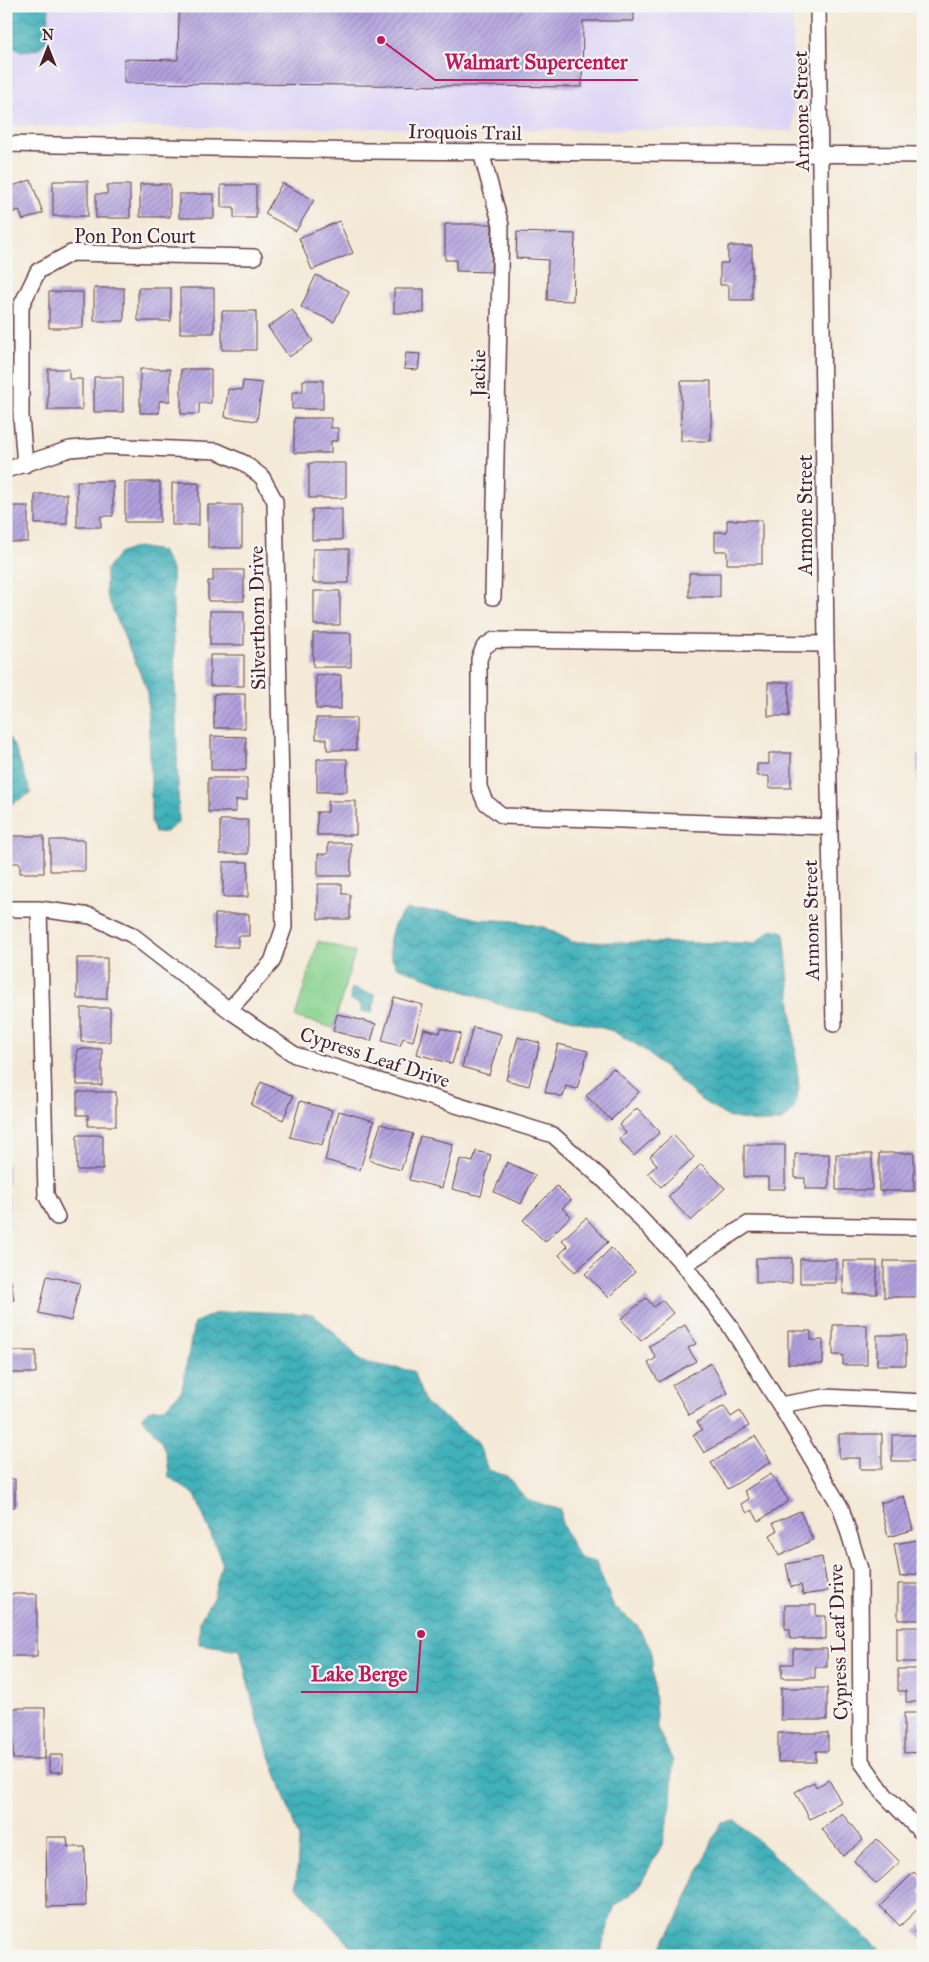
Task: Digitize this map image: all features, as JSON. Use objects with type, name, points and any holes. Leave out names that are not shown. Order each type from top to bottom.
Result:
[{"type":"street","name":"Armone Street","points":[[818,6],[822,155],[826,644],[834,1024]]},
{"type":"street","name":"Iroquois Trail","points":[[6,144],[481,152],[923,155]]},
{"type":"street","name":"Jackie","points":[[481,152],[500,225],[493,597]]},
{"type":"street","name":"Pon Pon Court","points":[[25,465],[21,416],[21,306],[38,271],[71,254],[254,256]]},
{"type":"street","name":"Silverthorn Drive","points":[[6,470],[70,449],[106,446],[216,451],[244,463],[262,477],[275,501],[284,927],[272,962],[229,1010]]},
{"type":"street","points":[[826,644],[494,640],[484,647],[479,659],[479,787],[485,802],[504,816],[830,827]]},
{"type":"street","name":"Cypress Leaf Drive","points":[[6,909],[39,909],[91,916],[132,935],[229,1010],[295,1055],[553,1134],[607,1183],[684,1265],[728,1323],[780,1405],[841,1508],[860,1569],[861,1761],[885,1795],[923,1834]]},
{"type":"street","points":[[39,909],[46,1195],[57,1217]]},
{"type":"street","points":[[684,1265],[748,1224],[923,1227]]},
{"type":"street","points":[[780,1405],[825,1397],[923,1402]]},
{"type":"shaded area","points":[[6,6],[793,6],[794,131],[6,126]]},
{"type":"green space","points":[[318,941],[355,952],[333,1028],[295,1017]]},
{"type":"water","points":[[6,6],[49,6],[47,39],[39,49],[21,51],[6,44]]},
{"type":"water","points":[[137,547],[162,551],[172,570],[179,822],[166,832],[155,833],[151,821],[147,690],[106,594],[106,570],[118,554]]},
{"type":"water","points":[[6,733],[15,748],[31,793],[10,805],[6,804]]},
{"type":"water","points":[[406,910],[449,912],[478,919],[514,921],[544,927],[573,942],[755,943],[772,929],[784,932],[799,1088],[795,1106],[790,1114],[780,1122],[756,1122],[728,1117],[701,1100],[642,1048],[613,1031],[559,1016],[509,1008],[397,967],[390,952],[390,937],[400,916]]},
{"type":"water","points":[[351,988],[375,995],[372,1013],[361,1011],[361,1004],[350,1000]]},
{"type":"water","points":[[239,1311],[312,1314],[334,1332],[362,1362],[413,1371],[425,1403],[478,1443],[488,1470],[507,1476],[526,1499],[561,1510],[562,1524],[579,1558],[596,1563],[614,1607],[637,1625],[651,1650],[657,1728],[673,1761],[671,1805],[662,1845],[638,1888],[614,1907],[599,1956],[360,1956],[296,1886],[299,1839],[256,1716],[240,1650],[199,1644],[200,1620],[213,1598],[222,1562],[195,1495],[169,1477],[167,1458],[162,1444],[154,1431],[141,1417],[152,1409],[165,1408],[182,1390],[194,1323],[213,1314]]},
{"type":"water","points":[[735,1820],[886,1956],[654,1956],[676,1922],[721,1822]]},
{"type":"building","points":[[179,6],[634,6],[634,21],[583,21],[582,87],[124,83],[124,59],[178,60]]},
{"type":"building","points":[[31,180],[43,213],[23,220],[19,210],[9,214],[6,206],[6,188]]},
{"type":"building","points":[[53,181],[88,181],[88,216],[53,216]]},
{"type":"building","points":[[282,183],[314,200],[296,231],[265,214]]},
{"type":"building","points":[[140,184],[170,184],[170,217],[140,217]]},
{"type":"building","points":[[107,185],[130,185],[130,218],[96,218],[96,194],[107,194]]},
{"type":"building","points":[[221,185],[256,185],[256,218],[234,218],[234,207],[221,207]]},
{"type":"building","points":[[179,194],[214,194],[214,218],[179,218]]},
{"type":"building","points":[[339,221],[353,253],[312,270],[299,238]]},
{"type":"building","points":[[445,224],[492,224],[491,272],[456,271],[456,260],[445,260]]},
{"type":"building","points":[[517,232],[575,234],[573,301],[547,300],[548,260],[516,258]]},
{"type":"building","points":[[728,246],[752,246],[752,300],[729,300],[729,285],[720,285],[720,263],[728,263]]},
{"type":"building","points":[[316,275],[349,291],[334,322],[301,307]]},
{"type":"building","points":[[94,288],[124,288],[124,321],[94,321]]},
{"type":"building","points":[[138,288],[171,288],[171,321],[138,321]]},
{"type":"building","points":[[180,288],[214,288],[214,333],[180,333]]},
{"type":"building","points":[[394,289],[424,289],[424,313],[394,313]]},
{"type":"building","points":[[49,292],[83,292],[83,328],[49,328]]},
{"type":"building","points":[[292,310],[313,341],[289,357],[268,327]]},
{"type":"building","points":[[222,311],[256,311],[256,350],[222,350]]},
{"type":"building","points":[[406,353],[420,354],[418,370],[404,369]]},
{"type":"building","points":[[48,369],[69,369],[69,379],[82,379],[82,410],[48,410]]},
{"type":"building","points":[[140,369],[170,369],[170,401],[159,401],[159,413],[140,413]]},
{"type":"building","points":[[181,369],[211,369],[211,403],[199,403],[199,414],[181,414]]},
{"type":"building","points":[[94,377],[123,377],[123,412],[94,412]]},
{"type":"building","points":[[303,380],[323,380],[323,409],[292,409],[292,392],[303,392]]},
{"type":"building","points":[[243,381],[262,383],[257,421],[225,417],[228,389],[242,390]]},
{"type":"building","points":[[681,381],[711,381],[711,441],[681,441]]},
{"type":"building","points":[[294,418],[331,418],[331,428],[338,428],[338,441],[331,441],[331,453],[294,453]]},
{"type":"building","points":[[309,463],[346,463],[346,498],[309,498]]},
{"type":"building","points":[[77,481],[113,481],[113,516],[101,516],[101,527],[77,527]]},
{"type":"building","points":[[125,482],[160,482],[160,522],[125,522]]},
{"type":"building","points":[[172,483],[199,483],[199,525],[172,525]]},
{"type":"building","points":[[35,494],[67,494],[67,524],[35,524]]},
{"type":"building","points":[[208,505],[242,505],[242,548],[208,548]]},
{"type":"building","points":[[6,506],[28,506],[28,542],[6,542]]},
{"type":"building","points":[[312,509],[342,509],[342,540],[312,540]]},
{"type":"building","points":[[727,520],[762,520],[762,564],[727,564],[727,551],[715,551],[715,532],[727,532]]},
{"type":"building","points":[[313,549],[349,549],[349,583],[313,583]]},
{"type":"building","points":[[213,570],[244,570],[244,601],[208,601],[208,581],[213,581]]},
{"type":"building","points":[[689,573],[720,573],[720,597],[689,597]]},
{"type":"building","points":[[314,591],[340,591],[340,625],[314,625]]},
{"type":"building","points":[[210,611],[244,611],[244,645],[210,645]]},
{"type":"building","points":[[313,633],[351,633],[351,667],[313,667]]},
{"type":"building","points":[[210,655],[244,655],[244,686],[210,686]]},
{"type":"building","points":[[316,675],[341,675],[341,709],[316,709]]},
{"type":"building","points":[[768,682],[789,682],[789,716],[768,716]]},
{"type":"building","points":[[214,694],[245,694],[245,728],[214,728]]},
{"type":"building","points":[[316,718],[356,718],[356,750],[327,750],[327,739],[316,739]]},
{"type":"building","points":[[211,736],[246,737],[246,770],[211,770]]},
{"type":"building","points":[[769,753],[791,753],[791,788],[769,788],[769,776],[757,776],[757,764],[769,764]]},
{"type":"building","points":[[917,755],[923,755],[923,789],[918,789]]},
{"type":"building","points":[[317,759],[347,759],[347,792],[317,792]]},
{"type":"building","points":[[208,778],[247,778],[247,800],[236,800],[236,812],[208,812]]},
{"type":"building","points":[[328,801],[356,801],[356,835],[317,835],[317,812],[328,812]]},
{"type":"building","points":[[220,820],[248,820],[248,854],[220,854]]},
{"type":"building","points":[[10,836],[44,836],[44,873],[20,873],[20,863],[10,863]]},
{"type":"building","points":[[50,840],[85,840],[85,871],[50,871]]},
{"type":"building","points":[[328,843],[351,843],[351,876],[318,876],[318,854],[328,854]]},
{"type":"building","points":[[223,862],[248,862],[248,897],[223,897]]},
{"type":"building","points":[[318,884],[342,884],[342,894],[350,894],[350,919],[318,919]]},
{"type":"building","points":[[215,914],[249,914],[249,936],[238,936],[238,947],[215,947]]},
{"type":"building","points":[[77,958],[107,958],[107,999],[77,999]]},
{"type":"building","points":[[394,997],[423,1005],[413,1041],[403,1038],[400,1046],[382,1041]]},
{"type":"building","points":[[81,1008],[110,1008],[110,1042],[81,1042]]},
{"type":"building","points":[[337,1014],[376,1024],[371,1041],[333,1031]]},
{"type":"building","points":[[473,1027],[501,1034],[489,1075],[462,1067]]},
{"type":"building","points":[[441,1028],[461,1034],[452,1064],[417,1054],[424,1029],[440,1033]]},
{"type":"building","points":[[518,1037],[540,1043],[529,1086],[506,1080]]},
{"type":"building","points":[[558,1044],[588,1051],[577,1089],[566,1086],[563,1097],[545,1092]]},
{"type":"building","points":[[77,1049],[102,1049],[102,1085],[77,1085]]},
{"type":"building","points":[[613,1068],[639,1092],[611,1120],[586,1096]]},
{"type":"building","points":[[261,1082],[293,1096],[283,1120],[251,1105]]},
{"type":"building","points":[[77,1092],[116,1092],[116,1126],[88,1126],[88,1115],[77,1115]]},
{"type":"building","points":[[300,1101],[332,1110],[322,1145],[290,1137]]},
{"type":"building","points":[[637,1108],[660,1132],[634,1156],[619,1139],[626,1133],[619,1125]]},
{"type":"building","points":[[339,1111],[374,1121],[360,1170],[325,1160]]},
{"type":"building","points":[[6,1121],[8,1121],[8,1144],[6,1144]]},
{"type":"building","points":[[381,1124],[413,1134],[401,1170],[369,1160]]},
{"type":"building","points":[[77,1135],[103,1135],[103,1170],[77,1170]]},
{"type":"building","points":[[673,1135],[694,1157],[661,1187],[648,1173],[657,1165],[650,1156]]},
{"type":"building","points":[[420,1136],[453,1144],[442,1188],[409,1180]]},
{"type":"building","points":[[744,1145],[785,1145],[785,1189],[768,1189],[768,1177],[744,1177]]},
{"type":"building","points":[[476,1151],[491,1155],[481,1196],[452,1189],[460,1159],[473,1162]]},
{"type":"building","points":[[879,1153],[914,1153],[914,1191],[879,1191]]},
{"type":"building","points":[[795,1154],[829,1154],[829,1189],[805,1189],[805,1178],[795,1178]]},
{"type":"building","points":[[836,1154],[872,1154],[872,1190],[836,1190]]},
{"type":"building","points":[[507,1162],[535,1175],[521,1204],[494,1192]]},
{"type":"building","points":[[701,1164],[725,1188],[691,1221],[668,1197]]},
{"type":"building","points":[[6,1165],[8,1165],[8,1185],[6,1185]]},
{"type":"building","points":[[557,1186],[571,1200],[562,1208],[571,1216],[545,1242],[523,1220]]},
{"type":"building","points":[[6,1193],[9,1193],[9,1228],[6,1228]]},
{"type":"building","points":[[586,1218],[608,1242],[575,1272],[559,1255],[568,1246],[562,1240]]},
{"type":"building","points":[[611,1248],[635,1272],[609,1298],[585,1274]]},
{"type":"building","points":[[756,1258],[792,1258],[792,1283],[756,1283]]},
{"type":"building","points":[[800,1259],[836,1259],[836,1283],[800,1283]]},
{"type":"building","points":[[843,1261],[877,1261],[877,1294],[843,1294]]},
{"type":"building","points":[[884,1261],[919,1261],[919,1297],[884,1297]]},
{"type":"building","points":[[47,1276],[80,1283],[71,1321],[39,1313]]},
{"type":"building","points":[[11,1280],[14,1300],[6,1302],[6,1281]]},
{"type":"building","points":[[646,1298],[654,1307],[662,1300],[673,1313],[641,1341],[621,1319]]},
{"type":"building","points":[[685,1325],[696,1344],[688,1348],[696,1361],[659,1382],[648,1363],[656,1358],[649,1346]]},
{"type":"building","points":[[833,1325],[867,1325],[867,1365],[843,1365],[843,1355],[833,1355]]},
{"type":"building","points":[[788,1331],[811,1331],[811,1340],[823,1340],[823,1364],[788,1364]]},
{"type":"building","points":[[918,1333],[923,1333],[923,1356],[918,1356]]},
{"type":"building","points":[[877,1335],[906,1335],[906,1365],[877,1365]]},
{"type":"building","points":[[6,1351],[36,1351],[36,1373],[6,1373]]},
{"type":"building","points":[[711,1363],[728,1393],[689,1415],[672,1385]]},
{"type":"building","points":[[6,1377],[11,1377],[11,1433],[6,1433]]},
{"type":"building","points":[[724,1406],[731,1417],[740,1411],[749,1426],[704,1453],[693,1435],[702,1430],[697,1422]]},
{"type":"building","points":[[839,1434],[882,1434],[882,1469],[860,1469],[860,1458],[839,1458]]},
{"type":"building","points":[[892,1435],[923,1435],[923,1461],[892,1461]]},
{"type":"building","points":[[755,1436],[771,1462],[728,1489],[711,1463]]},
{"type":"building","points":[[771,1474],[789,1501],[759,1521],[752,1510],[747,1513],[741,1504],[749,1499],[744,1491]]},
{"type":"building","points":[[6,1479],[15,1479],[15,1507],[8,1507],[8,1517]]},
{"type":"building","points":[[904,1496],[913,1530],[888,1537],[880,1503]]},
{"type":"building","points":[[800,1511],[813,1540],[779,1556],[770,1535],[777,1531],[773,1523]]},
{"type":"building","points":[[923,1539],[923,1573],[900,1577],[894,1544]]},
{"type":"building","points":[[822,1557],[828,1591],[803,1595],[801,1585],[791,1587],[786,1564]]},
{"type":"building","points":[[898,1584],[923,1584],[923,1620],[898,1620]]},
{"type":"building","points":[[6,1594],[37,1594],[37,1656],[6,1656]]},
{"type":"building","points":[[785,1605],[816,1605],[816,1616],[826,1616],[826,1639],[790,1639],[790,1629],[785,1629]]},
{"type":"building","points":[[897,1627],[922,1627],[922,1662],[897,1662]]},
{"type":"building","points":[[793,1649],[827,1649],[827,1667],[815,1667],[815,1678],[782,1678],[782,1664],[793,1664]]},
{"type":"building","points":[[898,1669],[923,1669],[923,1702],[906,1702],[906,1691],[898,1691]]},
{"type":"building","points":[[781,1688],[827,1688],[827,1720],[781,1720]]},
{"type":"building","points":[[13,1708],[45,1708],[45,1759],[13,1759]]},
{"type":"building","points":[[904,1713],[923,1713],[923,1752],[904,1753]]},
{"type":"building","points":[[778,1733],[828,1733],[828,1751],[816,1751],[816,1762],[778,1762]]},
{"type":"building","points":[[49,1755],[63,1755],[63,1772],[49,1772]]},
{"type":"building","points":[[829,1780],[841,1802],[810,1819],[795,1792],[814,1782],[816,1787]]},
{"type":"building","points":[[842,1813],[863,1840],[843,1856],[822,1829]]},
{"type":"building","points":[[46,1837],[67,1837],[68,1847],[85,1847],[86,1906],[47,1907]]},
{"type":"building","points":[[877,1839],[900,1862],[876,1884],[854,1861]]},
{"type":"building","points":[[914,1872],[923,1881],[923,1887],[919,1891],[923,1895],[923,1904],[900,1926],[880,1906]]},
{"type":"building","points":[[923,1923],[923,1940],[914,1932]]},
{"type":"place","name":"Walmart Supercenter","points":[[381,40]]},
{"type":"place","name":"Lake Berge","points":[[421,1634]]}]
